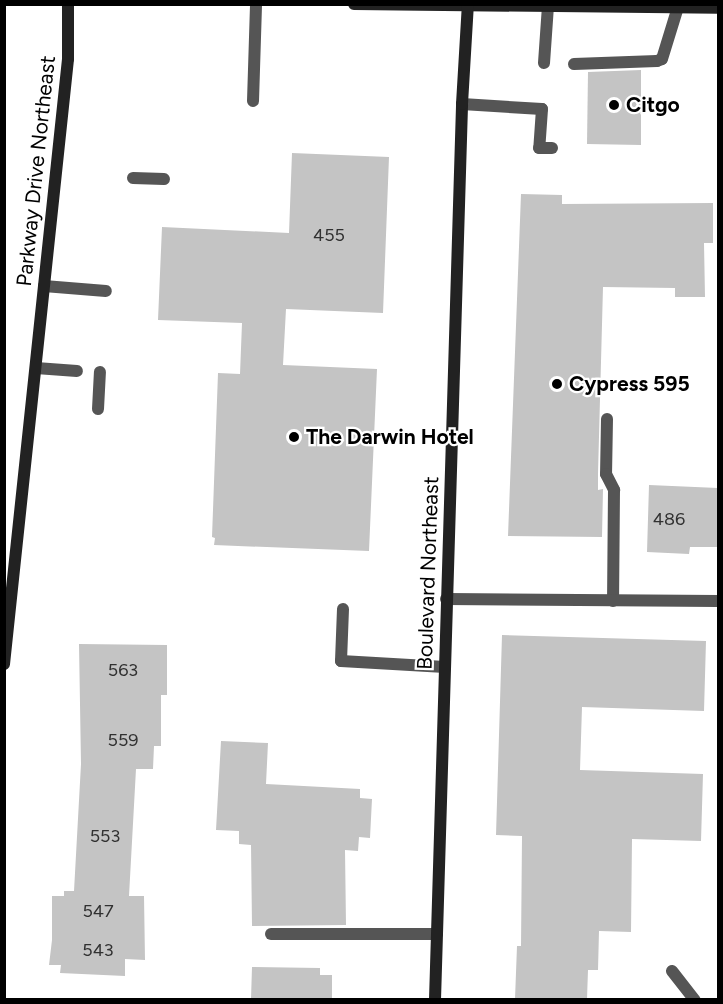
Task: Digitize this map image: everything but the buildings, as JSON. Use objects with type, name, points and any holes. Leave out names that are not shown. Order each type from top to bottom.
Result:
[{"type":"main road","name":"Parkway Drive Northeast","points":[[4,664],[7,617],[68,59],[68,4]]},
{"type":"main road","points":[[354,4],[718,8]]},
{"type":"main road","name":"Boulevard Northeast","points":[[435,999],[462,104],[468,5]]},
{"type":"street","points":[[253,100],[256,4]]},
{"type":"street","points":[[544,63],[548,6]]},
{"type":"street","points":[[574,64],[662,59],[678,7]]},
{"type":"street","points":[[462,104],[542,109],[539,148],[552,148]]},
{"type":"street","points":[[133,178],[164,179]]},
{"type":"street","points":[[44,286],[106,291]]},
{"type":"street","points":[[36,368],[76,371]]},
{"type":"street","points":[[98,409],[100,372]]},
{"type":"street","points":[[607,419],[606,474],[614,490],[613,600]]},
{"type":"street","points":[[447,599],[718,601]]},
{"type":"street","points":[[343,609],[341,661],[444,667]]},
{"type":"street","points":[[271,934],[436,934]]},
{"type":"street","points":[[672,971],[695,999]]},
{"type":"place","name":"Citgo","points":[[614,105]]},
{"type":"place","name":"Cypress 595","points":[[557,384]]},
{"type":"place","name":"The Darwin Hotel","points":[[294,437]]}]
